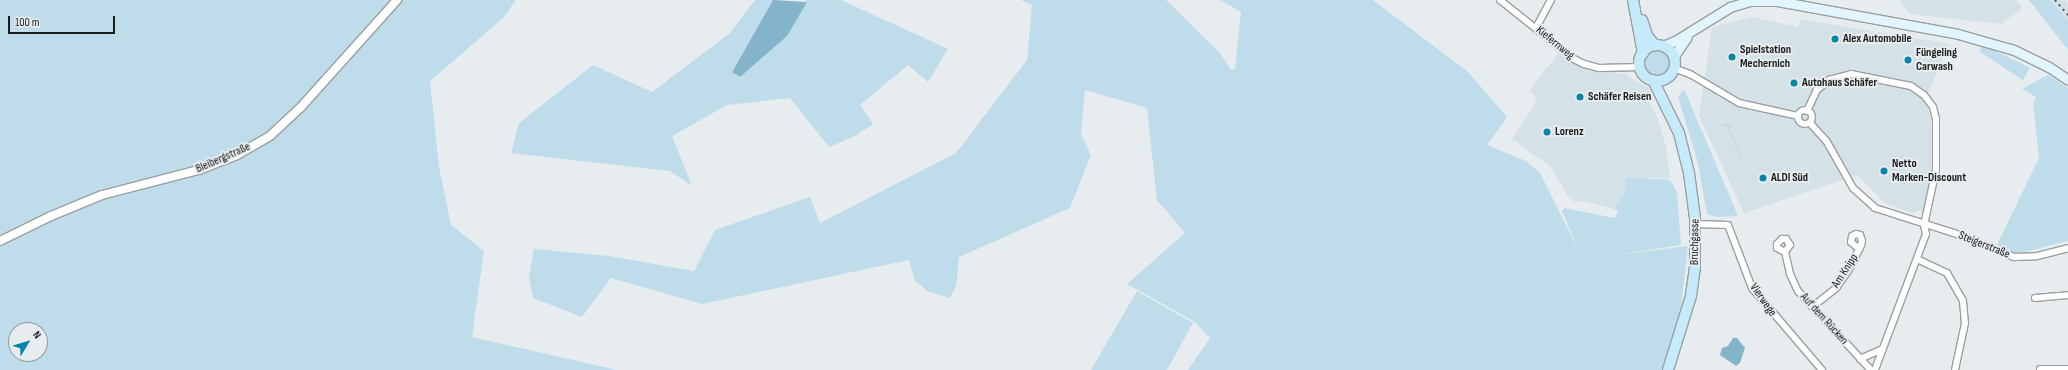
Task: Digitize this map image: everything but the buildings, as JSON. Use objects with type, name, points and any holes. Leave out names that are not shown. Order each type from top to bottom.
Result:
[{"type":"main road","points":[[1633,2],[1648,37],[1674,56]]},
{"type":"main road","points":[[1633,2],[1643,53],[1640,67],[1645,75],[1653,80],[1668,77],[1674,68],[1674,56],[1694,29]]},
{"type":"main road","points":[[1643,53],[1694,29],[1730,7],[1750,2],[1801,4],[1958,34],[2007,48],[2034,58],[2068,80]]},
{"type":"main road","name":"Bruchgasse","points":[[1668,77],[1666,90],[1671,114],[1688,166],[1696,224],[1695,267],[1691,296],[1668,370]]},
{"type":"main road","name":"Bruchgasse","points":[[1653,80],[1671,114]]},
{"type":"street","name":"Bleibergstraße","points":[[0,241],[51,216],[102,195],[199,170],[236,155],[271,135],[301,108],[397,0]]},
{"type":"street","name":"Kiefernweg","points":[[1500,0],[1574,59],[1584,64],[1599,68],[1640,67]]},
{"type":"street","points":[[1536,28],[1550,0]]},
{"type":"street","points":[[1674,68],[1690,74],[1739,103],[1798,116]]},
{"type":"street","name":"Auf dem Rücken","points":[[1785,252],[1790,274],[1798,291],[1860,359],[1872,370],[1919,260],[1926,234],[1924,225],[1936,170],[1937,138],[1933,107],[1924,95],[1911,86],[1850,74],[1840,75],[1817,90],[1807,111]]},
{"type":"street","points":[[1807,111],[1812,118],[1810,123],[1801,123],[1798,116],[1801,112],[1807,111]]},
{"type":"street","name":"Steigerstraße","points":[[1810,123],[1827,142],[1846,177],[1865,201],[1886,212],[1924,225],[1954,233],[2014,257],[2037,256],[2068,248]]},
{"type":"street","name":"Vierwege","points":[[1696,224],[1728,226],[1752,288],[1822,370]]},
{"type":"street","name":"Am Knipp","points":[[1812,307],[1836,288],[1859,249]]},
{"type":"street","points":[[1919,260],[1947,273],[1963,301],[1965,323],[1955,370]]},
{"type":"street","points":[[2035,298],[2068,295]]},
{"type":"street","points":[[1860,359],[1882,349]]},
{"type":"street","points":[[2040,369],[2068,369]]},
{"type":"shaded area","points":[[0,0],[516,0],[503,18],[430,81],[439,167],[451,225],[484,251],[472,337],[617,370],[0,370]]},
{"type":"shaded area","points":[[755,0],[773,0],[732,71],[739,77],[807,2],[805,0],[841,0],[948,49],[928,82],[908,65],[860,105],[873,124],[855,136],[829,147],[790,98],[727,105],[672,136],[692,186],[670,171],[511,153],[519,123],[593,65],[652,92],[730,33]]},
{"type":"shaded area","points":[[773,0],[807,2],[787,36],[740,77],[732,72]]},
{"type":"shaded area","points":[[1021,0],[1166,0],[1219,52],[1231,70],[1235,69],[1241,12],[1220,0],[1373,0],[1468,72],[1507,117],[1487,145],[1526,161],[1540,173],[1579,251],[1562,211],[1564,208],[1615,218],[1618,212],[1614,209],[1625,193],[1626,178],[1665,179],[1671,181],[1677,192],[1681,245],[1616,255],[1688,246],[1680,314],[1664,370],[1188,370],[1210,338],[1195,322],[1127,284],[1185,233],[1157,200],[1147,108],[1085,90],[1081,134],[1091,155],[1070,208],[959,257],[956,286],[950,298],[929,292],[915,281],[909,260],[702,304],[611,278],[582,317],[533,298],[529,277],[534,249],[609,256],[694,271],[715,230],[810,197],[820,223],[956,153],[1027,60],[1032,5]]},
{"type":"shaded area","points":[[1899,0],[2016,0],[2022,8],[2002,24],[1910,14]]},
{"type":"shaded area","points":[[2029,0],[2050,0],[2068,20],[2068,50]]},
{"type":"shaded area","points":[[2050,0],[2065,0],[2068,4],[2068,20]]},
{"type":"shaded area","points":[[1752,17],[1798,27],[1800,19],[1949,44],[1925,100],[1932,122],[1933,166],[1923,210],[1912,213],[1885,203],[1857,175],[1744,213],[1699,116],[1712,27]]},
{"type":"shaded area","points":[[1981,44],[2030,68],[2023,80],[1980,52]]},
{"type":"shaded area","points":[[1657,49],[1667,53],[1671,63],[1667,73],[1657,77],[1647,73],[1643,63],[1647,53]]},
{"type":"shaded area","points":[[1559,52],[1583,68],[1629,75],[1629,77],[1648,88],[1652,94],[1648,99],[1657,117],[1666,146],[1670,178],[1626,178],[1625,193],[1614,209],[1583,201],[1575,202],[1567,195],[1551,167],[1512,139],[1536,103],[1535,96],[1529,91]]},
{"type":"shaded area","points":[[2048,75],[2068,88],[2068,241],[2016,254],[1996,247],[2039,158],[2033,103],[2036,97],[2022,89]]},
{"type":"shaded area","points":[[1684,89],[1738,216],[1716,217],[1707,214],[1698,163],[1678,97]]},
{"type":"shaded area","points":[[1723,123],[1734,125],[1730,129],[1741,156],[1746,156],[1736,159],[1740,156],[1726,125],[1721,127]]},
{"type":"shaded area","points":[[1137,291],[1193,323],[1167,370],[1091,370]]},
{"type":"shaded area","points":[[1733,338],[1737,338],[1745,348],[1740,363],[1736,366],[1720,355],[1722,348],[1728,346]]},
{"type":"railway","points":[[2055,0],[2068,15]]},
{"type":"place","name":"Alex Automobile","points":[[1835,39]]},
{"type":"place","name":"Spielstation Mechernich","points":[[1732,57]]},
{"type":"place","name":"Füngeling Carwash","points":[[1908,60]]},
{"type":"place","name":"Autohaus Schäfer","points":[[1794,83]]},
{"type":"place","name":"Schäfer Reisen","points":[[1580,97]]},
{"type":"place","name":"Lorenz","points":[[1547,132]]},
{"type":"place","name":"Netto Marken-Discount","points":[[1884,171]]},
{"type":"place","name":"ALDI Süd","points":[[1763,178]]}]
